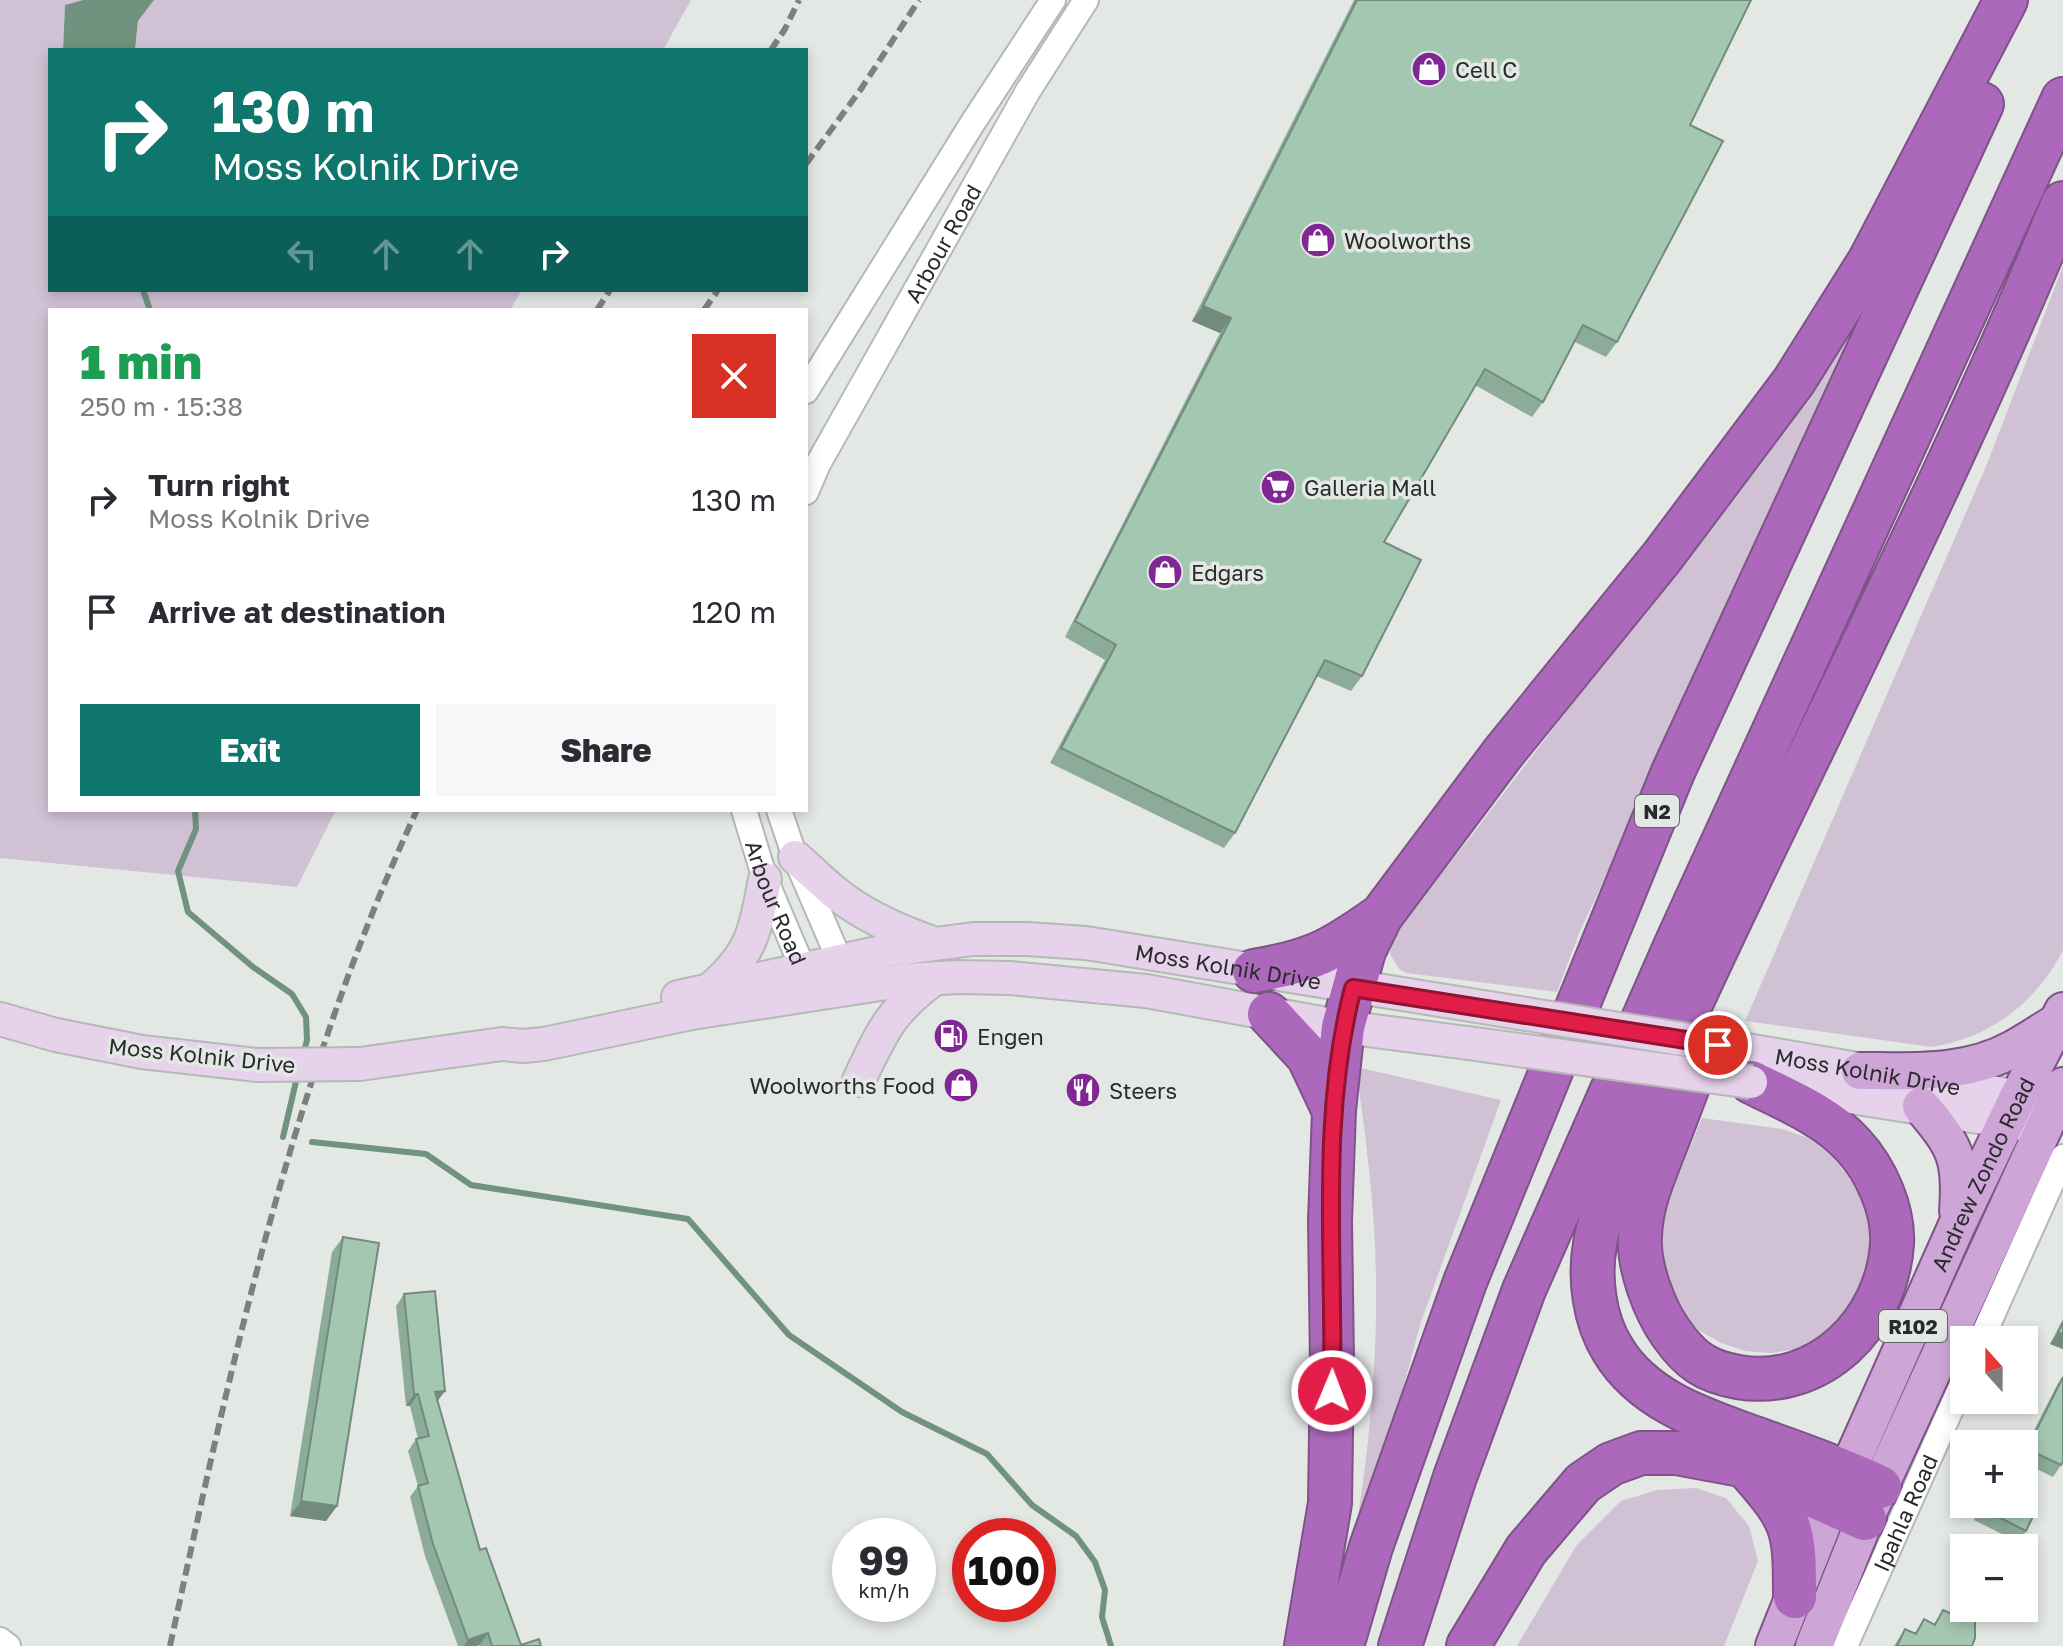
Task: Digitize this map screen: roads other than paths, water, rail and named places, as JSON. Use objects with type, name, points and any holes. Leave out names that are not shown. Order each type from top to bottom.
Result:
[{"type":"highway","points":[[1306,1646],[1330,1503],[1330,1221],[1334,1110],[1348,1007],[1364,951],[1381,916],[1503,753],[1662,557],[1794,381],[1870,260],[2006,0]]},
{"type":"highway","name":"N2","points":[[1342,1646],[1371,1547],[1465,1282],[1673,772],[2029,0]]},
{"type":"highway","points":[[1400,1646],[1455,1477],[1524,1290],[1677,942],[2063,99]]},
{"type":"highway","points":[[1856,1495],[1661,1399],[1633,1377],[1611,1348],[1596,1305],[1593,1276],[1595,1243],[1607,1202],[1643,1110],[2011,328],[2063,203]]},
{"type":"highway","points":[[1779,1081],[1854,1145],[1882,1192],[1890,1219],[1892,1243],[1887,1272],[1876,1304],[1841,1348],[1813,1369],[1784,1378],[1758,1380],[1715,1373],[1685,1352],[1662,1320],[1649,1290],[1639,1238],[1646,1193],[1724,994],[1905,554]]},
{"type":"highway","points":[[1254,971],[1290,965],[1335,948],[1381,916]]},
{"type":"highway","points":[[1269,1014],[1308,1056],[1334,1110]]},
{"type":"highway","points":[[1468,1646],[1526,1550],[1583,1483],[1611,1464],[1641,1453],[1676,1453],[1746,1466],[1856,1495]]},
{"type":"highway","points":[[1746,1466],[1774,1498],[1790,1527],[1795,1553],[1795,1597]]},
{"type":"main road","points":[[795,857],[860,910],[935,944]]},
{"type":"main road","points":[[712,988],[732,970],[752,939],[765,879]]},
{"type":"main road","name":"Moss Kolnik Drive","points":[[0,1019],[56,1035],[142,1052],[258,1065],[360,1064],[502,1044],[544,1044],[692,1013],[846,975],[935,944],[973,939],[1086,943],[1254,971],[1348,1007],[1468,1043],[1601,1063],[1779,1081],[1860,1071],[2056,1118]]},
{"type":"main road","name":"Moss Kolnik Drive","points":[[846,975],[1010,978],[1073,983],[1146,991],[1269,1014],[1348,1007],[1483,1007],[1779,1081],[1921,1106],[2012,1109]]},
{"type":"main road","points":[[859,1080],[894,1013],[909,997],[934,979]]},
{"type":"main road","name":"Moss Kolnik Drive","points":[[502,1044],[521,1035],[712,988],[809,982]]},
{"type":"main road","name":"Andrew Zondo Road","points":[[1814,1646],[1856,1495],[1957,1225],[2060,1016]]},
{"type":"main road","points":[[1860,1071],[1934,1072],[1977,1063],[2012,1050],[2060,1016]]},
{"type":"main road","points":[[1921,1106],[1944,1134],[1955,1154],[1960,1188],[1957,1225]]},
{"type":"main road","name":"Andrew Zondo Road","points":[[1774,1646],[1795,1597],[1856,1495],[2056,1118]]},
{"type":"street","name":"Arbour Road","points":[[808,388],[1053,0]]},
{"type":"street","name":"Arbour Road","points":[[808,487],[818,464],[1028,91],[1086,0]]},
{"type":"street","name":"Arbour Road","points":[[745,812],[765,879],[809,982]]},
{"type":"street","name":"Arbour Road","points":[[780,812],[795,857],[846,975]]},
{"type":"street","points":[[1986,1326],[2056,1118]]},
{"type":"street","name":"Ipahla Road","points":[[1845,1646],[1950,1411]]},
{"type":"street","points":[[0,1640],[8,1646]]},
{"type":"waterway","points":[[144,292],[149,308]]},
{"type":"waterway","points":[[195,812],[196,829],[178,871],[188,912],[253,967],[292,994],[306,1017],[307,1040],[303,1055]]},
{"type":"waterway","points":[[283,1137],[298,1073]]},
{"type":"waterway","points":[[312,1142],[426,1154],[471,1185],[688,1219],[789,1335],[902,1412],[987,1454],[1032,1505],[1076,1536],[1095,1562],[1105,1590],[1102,1617],[1111,1646]]},
{"type":"railway","points":[[772,48],[799,0]]},
{"type":"railway","points":[[808,161],[861,89],[919,0]]},
{"type":"railway","points":[[598,308],[609,292]]},
{"type":"railway","points":[[705,308],[717,292]]},
{"type":"railway","points":[[170,1646],[217,1432],[270,1221],[335,1013],[373,911],[416,812]]},
{"type":"place","name":"Cell C","points":[[1429,69]]},
{"type":"place","name":"Woolworths","points":[[1318,240]]},
{"type":"place","name":"Galleria Mall","points":[[1278,487]]},
{"type":"place","name":"Edgars","points":[[1165,572]]},
{"type":"place","name":"Engen","points":[[951,1036]]},
{"type":"place","name":"Woolworths Food","points":[[961,1085]]},
{"type":"place","name":"Steers","points":[[1083,1090]]}]
